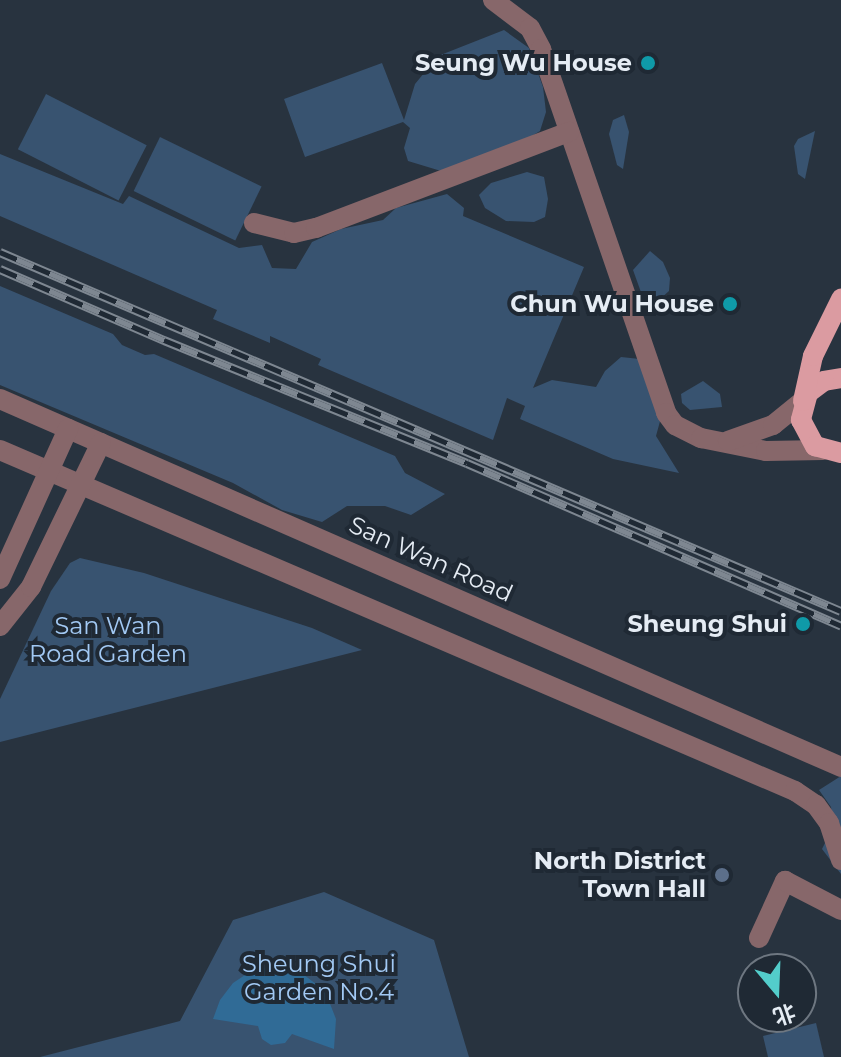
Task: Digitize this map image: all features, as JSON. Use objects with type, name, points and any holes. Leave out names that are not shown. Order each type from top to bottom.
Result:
[{"type":"main road","points":[[834,453],[803,430],[803,401],[813,356],[841,299]]},
{"type":"main road","points":[[803,401],[815,386],[841,378]]},
{"type":"street","points":[[493,0],[530,28],[666,413],[683,430],[720,442],[766,451],[834,453]]},
{"type":"street","points":[[254,223],[294,233],[316,228],[569,132]]},
{"type":"street","name":"San Wan Road","points":[[0,399],[841,767]]},
{"type":"street","points":[[720,442],[773,425],[803,401]]},
{"type":"street","points":[[0,579],[68,429]]},
{"type":"street","points":[[0,626],[31,587],[101,443]]},
{"type":"street","points":[[0,450],[80,488],[771,780],[816,805],[829,823],[841,860]]},
{"type":"street","points":[[759,938],[785,881],[841,910]]},
{"type":"green space","points":[[504,30],[529,48],[543,87],[546,112],[540,131],[522,142],[441,171],[408,161],[404,148],[410,128],[403,122],[305,157],[284,99],[382,63],[404,120],[415,84],[438,56]]},
{"type":"green space","points":[[46,94],[147,145],[119,201],[18,149]]},
{"type":"green space","points":[[624,115],[629,132],[623,169],[617,165],[609,134],[613,120]]},
{"type":"green space","points":[[815,131],[805,179],[798,174],[794,146],[798,139]]},
{"type":"green space","points":[[160,137],[262,187],[235,240],[134,191]]},
{"type":"green space","points":[[0,154],[123,204],[129,196],[239,248],[262,245],[272,268],[296,269],[312,242],[341,229],[383,220],[396,208],[447,194],[464,208],[463,216],[584,267],[533,388],[552,380],[596,387],[605,371],[621,357],[649,360],[665,403],[656,436],[679,473],[613,459],[520,419],[525,406],[507,398],[493,440],[318,365],[321,359],[270,336],[270,343],[213,319],[217,310],[0,216]]},
{"type":"green space","points":[[527,172],[544,177],[548,199],[545,217],[534,222],[506,221],[485,208],[479,195],[491,183]]},
{"type":"green space","points":[[650,251],[663,262],[670,278],[669,291],[659,300],[642,295],[633,270]]},
{"type":"green space","points":[[0,286],[113,334],[122,345],[145,355],[154,354],[395,456],[405,473],[445,494],[411,515],[385,506],[347,506],[322,522],[282,510],[233,483],[0,385]]},
{"type":"green space","points":[[703,381],[720,394],[722,407],[690,410],[682,403],[681,394]]},
{"type":"green space","name":"San Wan Road Garden","points":[[80,558],[144,573],[312,628],[362,650],[0,742],[0,699],[51,591],[70,563]]},
{"type":"green space","points":[[841,776],[841,874],[822,849],[833,827],[831,807],[819,790]]},
{"type":"green space","name":"Sheung Shui Garden No.4","points":[[324,892],[434,940],[469,1057],[40,1057],[180,1021],[233,920]]},
{"type":"green space","points":[[817,1027],[824,1057],[768,1057],[763,1036],[817,1033]]},
{"type":"shaded area","points":[[267,967],[299,971],[325,991],[336,1019],[334,1049],[292,1034],[285,1043],[271,1045],[262,1039],[258,1026],[213,1019],[220,1000],[233,983],[248,973]]},
{"type":"railway","points":[[0,252],[841,611]]},
{"type":"railway","points":[[0,269],[164,340],[467,463],[841,626]]},
{"type":"place","name":"Seung Wu House","points":[[648,63]]},
{"type":"place","name":"Chun Wu House","points":[[730,304]]},
{"type":"place","name":"Sheung Shui","points":[[803,624]]},
{"type":"place","name":"North District Town Hall","points":[[722,875]]}]
